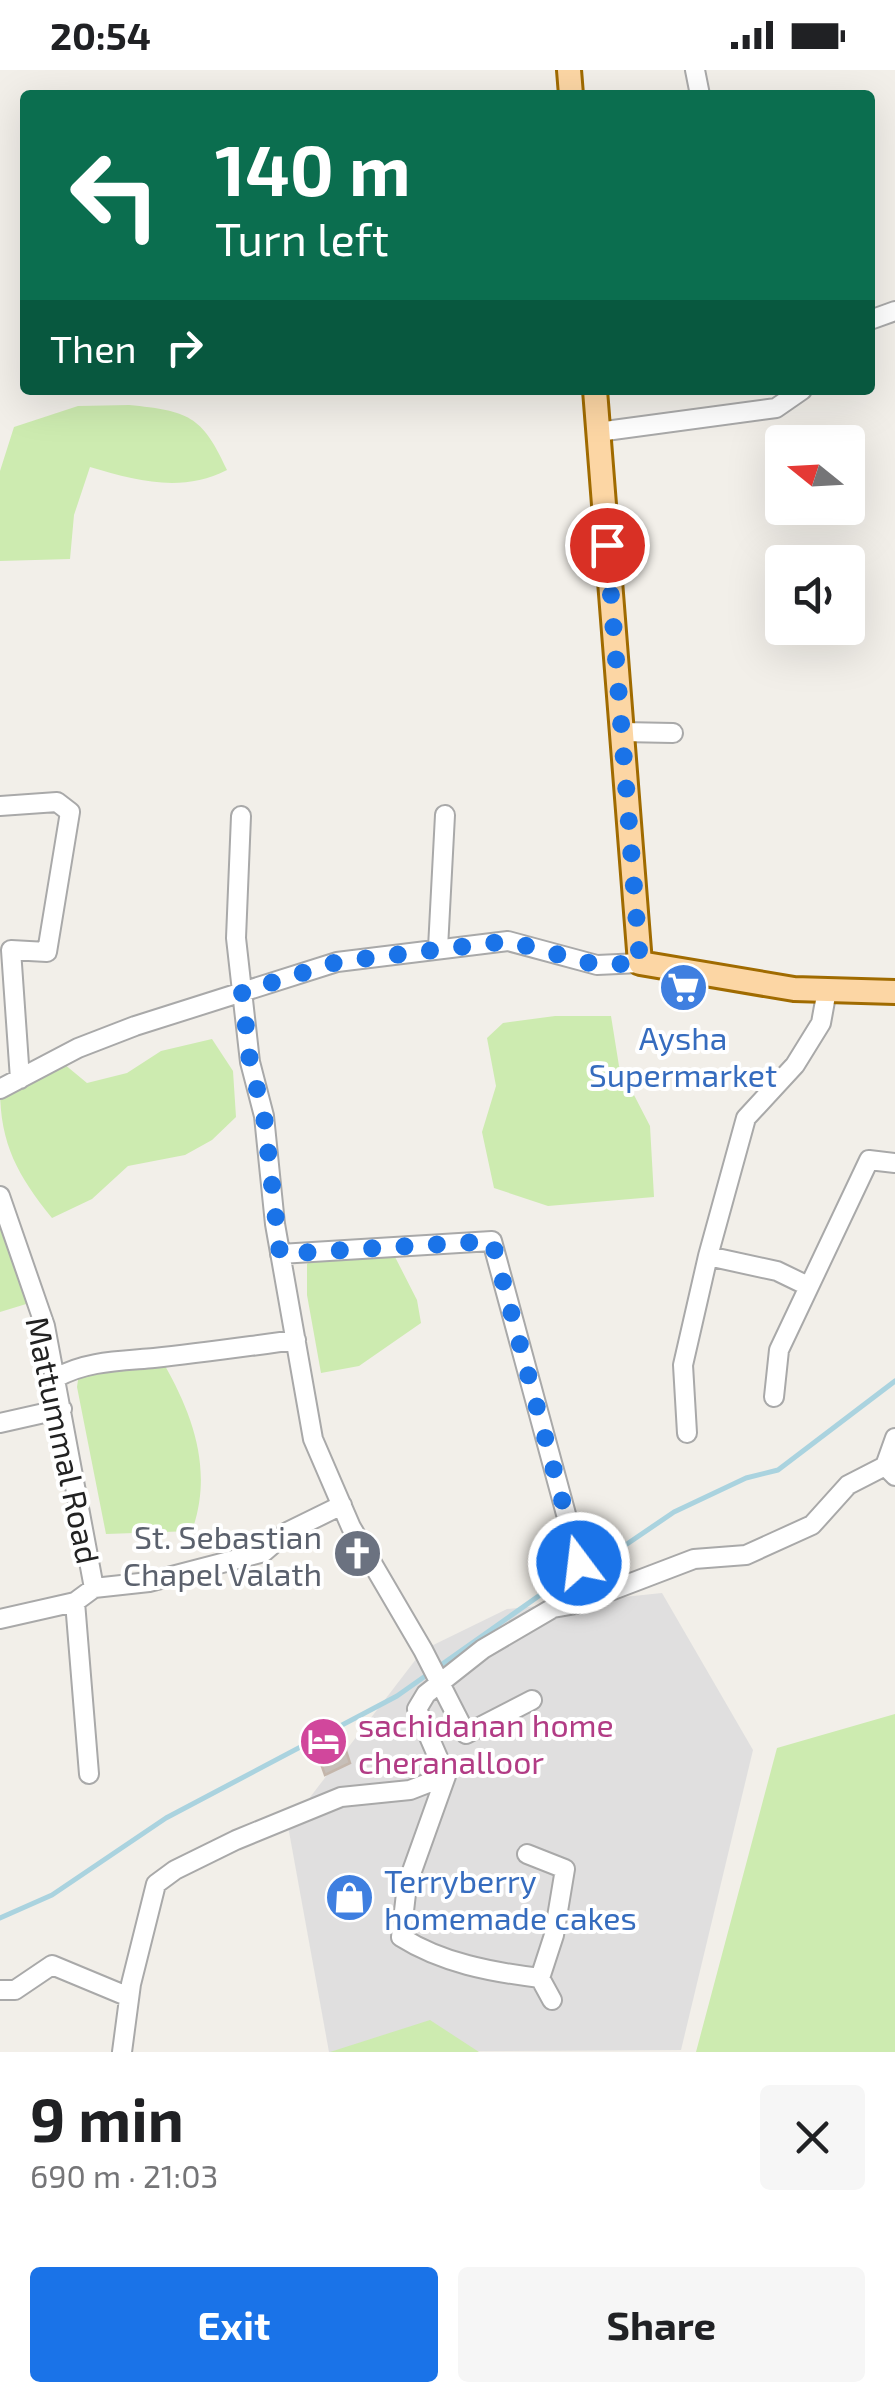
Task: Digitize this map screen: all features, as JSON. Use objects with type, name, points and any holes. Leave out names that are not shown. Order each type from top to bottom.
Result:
[{"type":"main road","points":[[595,395],[640,963],[794,989],[895,992]]},
{"type":"street","points":[[598,432],[776,408],[795,395]]},
{"type":"street","points":[[622,732],[674,733]]},
{"type":"street","points":[[0,806],[57,802],[70,812],[46,952],[11,950],[20,1079]]},
{"type":"street","points":[[241,816],[236,938],[242,992],[312,1439],[342,1506],[431,1663],[466,1734],[532,1700]]},
{"type":"street","points":[[438,948],[444,816]]},
{"type":"street","points":[[0,1089],[78,1048],[135,1026],[337,962],[508,941],[597,965],[640,963]]},
{"type":"street","points":[[687,1433],[683,1364],[746,1118],[796,1065],[821,1023],[828,990]]},
{"type":"street","points":[[774,1397],[779,1350],[868,1160],[895,1164]]},
{"type":"street","name":"Mattummal Road","points":[[0,1196],[45,1326],[94,1588],[75,1602],[0,1619]]},
{"type":"street","points":[[280,1254],[492,1241],[589,1599]]},
{"type":"street","points":[[708,1256],[778,1271],[808,1286]]},
{"type":"street","points":[[56,1378],[75,1367],[88,1368],[122,1358],[296,1340]]},
{"type":"street","points":[[0,1423],[62,1409]]},
{"type":"street","points":[[540,1978],[466,1965],[424,1952],[401,1937],[407,1885],[446,1776],[416,1709],[440,1682],[553,1608],[589,1599],[694,1559],[746,1554],[812,1524],[848,1486],[890,1471],[895,1438]]},
{"type":"street","points":[[94,1588],[150,1582],[264,1552],[287,1532],[342,1506]]},
{"type":"street","points":[[75,1602],[89,1774]]},
{"type":"street","points":[[122,2052],[129,1996],[156,1884],[175,1870],[340,1796],[410,1790],[446,1776]]},
{"type":"street","points":[[526,1854],[566,1869],[554,1935],[540,1978],[552,2000]]},
{"type":"street","points":[[0,1990],[15,1990],[52,1965],[129,1996]]},
{"type":"shaded area","points":[[662,1593],[753,1750],[681,2050],[329,2052],[288,1826],[423,1650],[507,1609]]},
{"type":"green space","points":[[129,405],[166,410],[191,419],[209,437],[227,470],[176,483],[125,477],[90,467],[74,515],[70,559],[0,561],[0,471],[14,427],[78,406]]},
{"type":"green space","points":[[555,1016],[611,1016],[619,1066],[650,1126],[654,1197],[548,1206],[494,1188],[482,1132],[496,1086],[487,1038],[503,1023]]},
{"type":"green space","points":[[212,1039],[233,1071],[236,1117],[212,1140],[185,1155],[128,1166],[92,1199],[52,1218],[13,1158],[3,1126],[0,1089],[58,1059],[87,1083],[127,1073],[161,1051]]},
{"type":"green space","points":[[0,1196],[36,1301],[0,1312]]},
{"type":"green space","points":[[319,1251],[393,1253],[417,1300],[421,1323],[359,1366],[321,1373],[307,1295],[307,1264]]},
{"type":"green space","points":[[146,1358],[164,1364],[192,1424],[200,1466],[198,1509],[192,1531],[106,1534],[77,1387],[79,1373],[103,1368],[119,1372]]},
{"type":"green space","points":[[895,1714],[895,2052],[696,2052],[777,1748]]},
{"type":"green space","points":[[430,2020],[479,2052],[330,2052]]},
{"type":"building","points":[[327,1738],[342,1738],[350,1763],[325,1775],[315,1747]]},
{"type":"waterway","points":[[586,1562],[606,1548],[627,1544],[674,1512],[746,1478],[778,1470],[895,1381]]},
{"type":"waterway","points":[[0,1918],[52,1895],[166,1818],[397,1696],[577,1569]]},
{"type":"place","name":"Aysha Supermarket","points":[[683,987]]},
{"type":"place","name":"St. Sebastian Chapel Valath","points":[[357,1554]]},
{"type":"place","name":"sachidanan home cheranalloor","points":[[323,1742]]},
{"type":"place","name":"Terryberry homemade cakes","points":[[349,1898]]},
{"type":"route","points":[[579,1563],[492,1241],[280,1254],[264,1116],[250,1062],[242,992],[337,962],[508,941],[597,965],[640,963],[607,545]]}]
